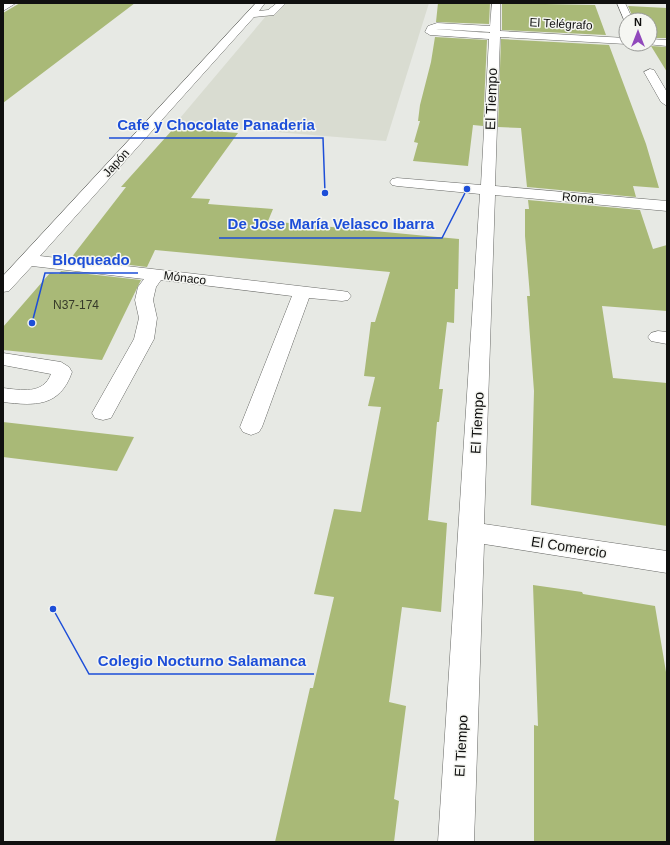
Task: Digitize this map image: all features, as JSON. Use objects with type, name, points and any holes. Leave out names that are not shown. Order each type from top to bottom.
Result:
[{"type":"street","points":[[3,8],[12,3]]},
{"type":"street","name":"El Tiempo","points":[[456,842],[472,532],[496,3]]},
{"type":"street","points":[[257,7],[271,14],[281,4]]},
{"type":"street","name":"Japón","points":[[3,287],[257,7]]},
{"type":"street","points":[[437,26],[494,33],[430,32],[431,28],[437,26]]},
{"type":"street","name":"El Telégrafo","points":[[494,33],[618,41]]},
{"type":"street","points":[[650,72],[667,102]]},
{"type":"street","name":"Roma","points":[[397,182],[667,206]]},
{"type":"street","name":"Mónaco","points":[[28,260],[342,296]]},
{"type":"street","points":[[103,413],[144,339],[148,318],[144,300],[147,287],[156,275]]},
{"type":"street","points":[[251,427],[302,292]]},
{"type":"street","points":[[3,359],[54,367],[62,372],[60,380],[54,389],[45,395],[26,398],[3,395]]},
{"type":"street","name":"El Comercio","points":[[472,532],[667,562]]},
{"type":"shaded area","points":[[277,3],[429,3],[386,141],[175,124]]},
{"type":"building","points":[[20,3],[135,3],[3,103],[3,13]]},
{"type":"building","points":[[438,3],[490,3],[489,24],[436,22]]},
{"type":"building","points":[[502,3],[595,5],[606,35],[502,30]]},
{"type":"building","points":[[628,6],[667,8],[667,38],[658,38],[658,12],[631,12]]},
{"type":"building","points":[[435,37],[487,40],[483,126],[473,125],[468,166],[413,161],[418,143],[414,142],[420,121],[418,121],[420,105],[431,62]]},
{"type":"building","points":[[501,39],[609,45],[646,144],[659,188],[633,186],[636,197],[527,187],[521,128],[498,127]]},
{"type":"building","points":[[658,46],[667,47],[667,72],[655,52],[658,52]]},
{"type":"building","points":[[174,128],[238,133],[191,198],[210,199],[208,204],[273,209],[268,221],[459,239],[458,289],[455,289],[454,323],[447,322],[439,389],[443,389],[439,422],[437,422],[428,520],[447,523],[441,612],[402,607],[389,702],[406,706],[394,799],[399,801],[394,842],[275,842],[310,688],[313,688],[334,597],[314,594],[334,509],[361,512],[381,407],[368,406],[375,377],[364,376],[371,322],[375,322],[390,272],[155,250],[147,267],[71,258],[126,187],[121,187]]},
{"type":"building","points":[[528,200],[640,210],[653,249],[667,245],[667,311],[602,306],[613,378],[667,383],[667,526],[531,505],[534,391],[527,296],[530,296],[525,236],[525,209],[529,209]]},
{"type":"building","points":[[61,271],[141,280],[102,360],[3,350],[3,327],[50,273],[59,274]]},
{"type":"building","points":[[3,422],[134,437],[117,471],[3,457]]},
{"type":"building","points":[[533,585],[582,592],[583,594],[655,606],[667,678],[667,842],[534,842],[534,725],[538,726]]},
{"type":"place","name":"De Jose María Velasco Ibarra","points":[[467,189]]},
{"type":"place","name":"Cafe y Chocolate Panaderia","points":[[325,193]]},
{"type":"place","name":"Bloqueado","points":[[32,323]]},
{"type":"place","name":"Colegio Nocturno Salamanca","points":[[53,609]]}]
